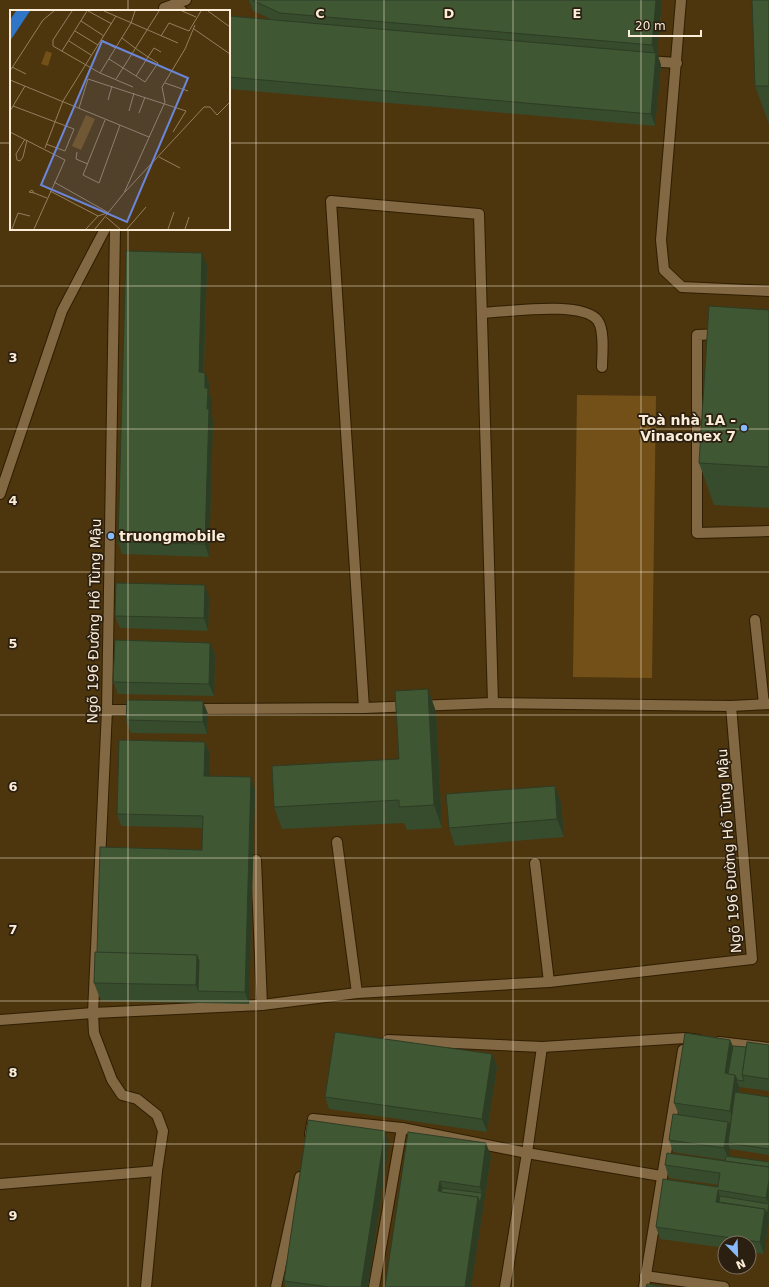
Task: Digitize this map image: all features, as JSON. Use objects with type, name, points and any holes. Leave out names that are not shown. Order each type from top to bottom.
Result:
[{"type":"street","points":[[164,6],[186,0]]},
{"type":"street","points":[[681,0],[677,63],[661,240],[664,270],[682,287],[769,291]]},
{"type":"street","points":[[164,6],[178,10]]},
{"type":"street","points":[[637,60],[677,63]]},
{"type":"street","points":[[364,708],[331,201],[479,214],[493,703]]},
{"type":"street","points":[[0,494],[62,311],[103,230]]},
{"type":"street","name":"Ngõ 196 Đường Hồ Tùng Mậu","points":[[115,230],[107,710],[93,1013],[94,1033],[99,1050],[112,1080],[122,1095],[137,1100],[157,1115],[163,1131],[157,1171],[146,1287]]},
{"type":"street","points":[[482,313],[567,308],[586,312],[598,321],[602,336],[602,367]]},
{"type":"street","points":[[729,334],[697,335],[698,533],[769,530]]},
{"type":"street","points":[[185,710],[364,708],[493,703],[731,706],[767,704],[755,620]]},
{"type":"street","name":"Ngõ 196 Đường Hồ Tùng Mậu","points":[[549,982],[752,959],[731,706]]},
{"type":"street","points":[[107,710],[146,710]]},
{"type":"street","points":[[337,842],[357,994]]},
{"type":"street","points":[[256,860],[262,1005]]},
{"type":"street","points":[[0,1020],[93,1013],[262,1005],[357,994],[549,982],[535,863]]},
{"type":"street","points":[[644,1287],[684,1038]]},
{"type":"street","points":[[388,1040],[542,1047],[684,1038],[769,1048]]},
{"type":"street","points":[[505,1287],[527,1153],[542,1047]]},
{"type":"street","points":[[308,1142],[313,1119],[402,1128],[527,1153],[661,1176]]},
{"type":"street","points":[[374,1287],[402,1128]]},
{"type":"street","points":[[276,1287],[303,1165]]},
{"type":"street","points":[[0,1184],[157,1171]]},
{"type":"street","points":[[646,1276],[724,1287]]},
{"type":"shaded area","points":[[577,395],[656,396],[652,678],[573,677]]},
{"type":"building","points":[[252,0],[656,0],[652,45],[280,13]]},
{"type":"building","points":[[752,0],[769,0],[769,86],[755,86]]},
{"type":"building","points":[[230,16],[656,53],[651,114],[230,77]]},
{"type":"building","points":[[126,251],[202,253],[199,372],[205,373],[205,388],[208,388],[207,409],[209,409],[205,544],[118,542]]},
{"type":"building","points":[[709,306],[769,310],[769,467],[699,463]]},
{"type":"building","points":[[116,583],[205,585],[204,618],[115,616]]},
{"type":"building","points":[[115,640],[210,643],[209,684],[113,682]]},
{"type":"building","points":[[428,689],[434,805],[399,807],[399,800],[274,807],[272,766],[399,759],[395,691]]},
{"type":"building","points":[[127,700],[203,701],[203,722],[126,720]]},
{"type":"building","points":[[119,740],[205,742],[204,776],[251,777],[245,992],[198,991],[199,961],[197,955],[97,953],[100,847],[202,850],[203,816],[117,814]]},
{"type":"building","points":[[555,786],[557,819],[449,828],[446,794]]},
{"type":"building","points":[[95,952],[197,955],[196,985],[94,983]]},
{"type":"building","points":[[335,1032],[492,1054],[482,1119],[325,1097]]},
{"type":"building","points":[[685,1033],[730,1040],[725,1073],[735,1075],[730,1111],[674,1103]]},
{"type":"building","points":[[747,1042],[769,1045],[769,1079],[742,1075]]},
{"type":"building","points":[[733,1046],[746,1047],[742,1075],[744,1081],[737,1080],[735,1075],[728,1074]]},
{"type":"building","points":[[735,1092],[769,1097],[769,1149],[728,1143]]},
{"type":"building","points":[[673,1114],[728,1122],[724,1148],[669,1140]]},
{"type":"building","points":[[308,1120],[385,1131],[361,1287],[330,1287],[284,1281]]},
{"type":"building","points":[[408,1132],[486,1143],[480,1187],[440,1181],[438,1191],[478,1197],[465,1287],[385,1287]]},
{"type":"building","points":[[667,1153],[769,1167],[769,1180],[766,1198],[718,1190],[716,1202],[765,1209],[760,1242],[757,1242],[757,1235],[717,1236],[656,1227],[663,1179],[718,1187],[720,1173],[665,1165]]},
{"type":"building","points":[[726,1156],[769,1162],[769,1167],[725,1161]]},
{"type":"building","points":[[442,1188],[482,1193],[480,1203],[478,1197],[441,1192]]},
{"type":"building","points":[[720,1196],[769,1204],[767,1215],[765,1209],[719,1202]]},
{"type":"building","points":[[647,1284],[666,1287],[646,1287]]},
{"type":"place","name":"Toà nhà 1A - Vinaconex 7","points":[[744,428]]},
{"type":"place","name":"truongmobile","points":[[111,536]]}]
